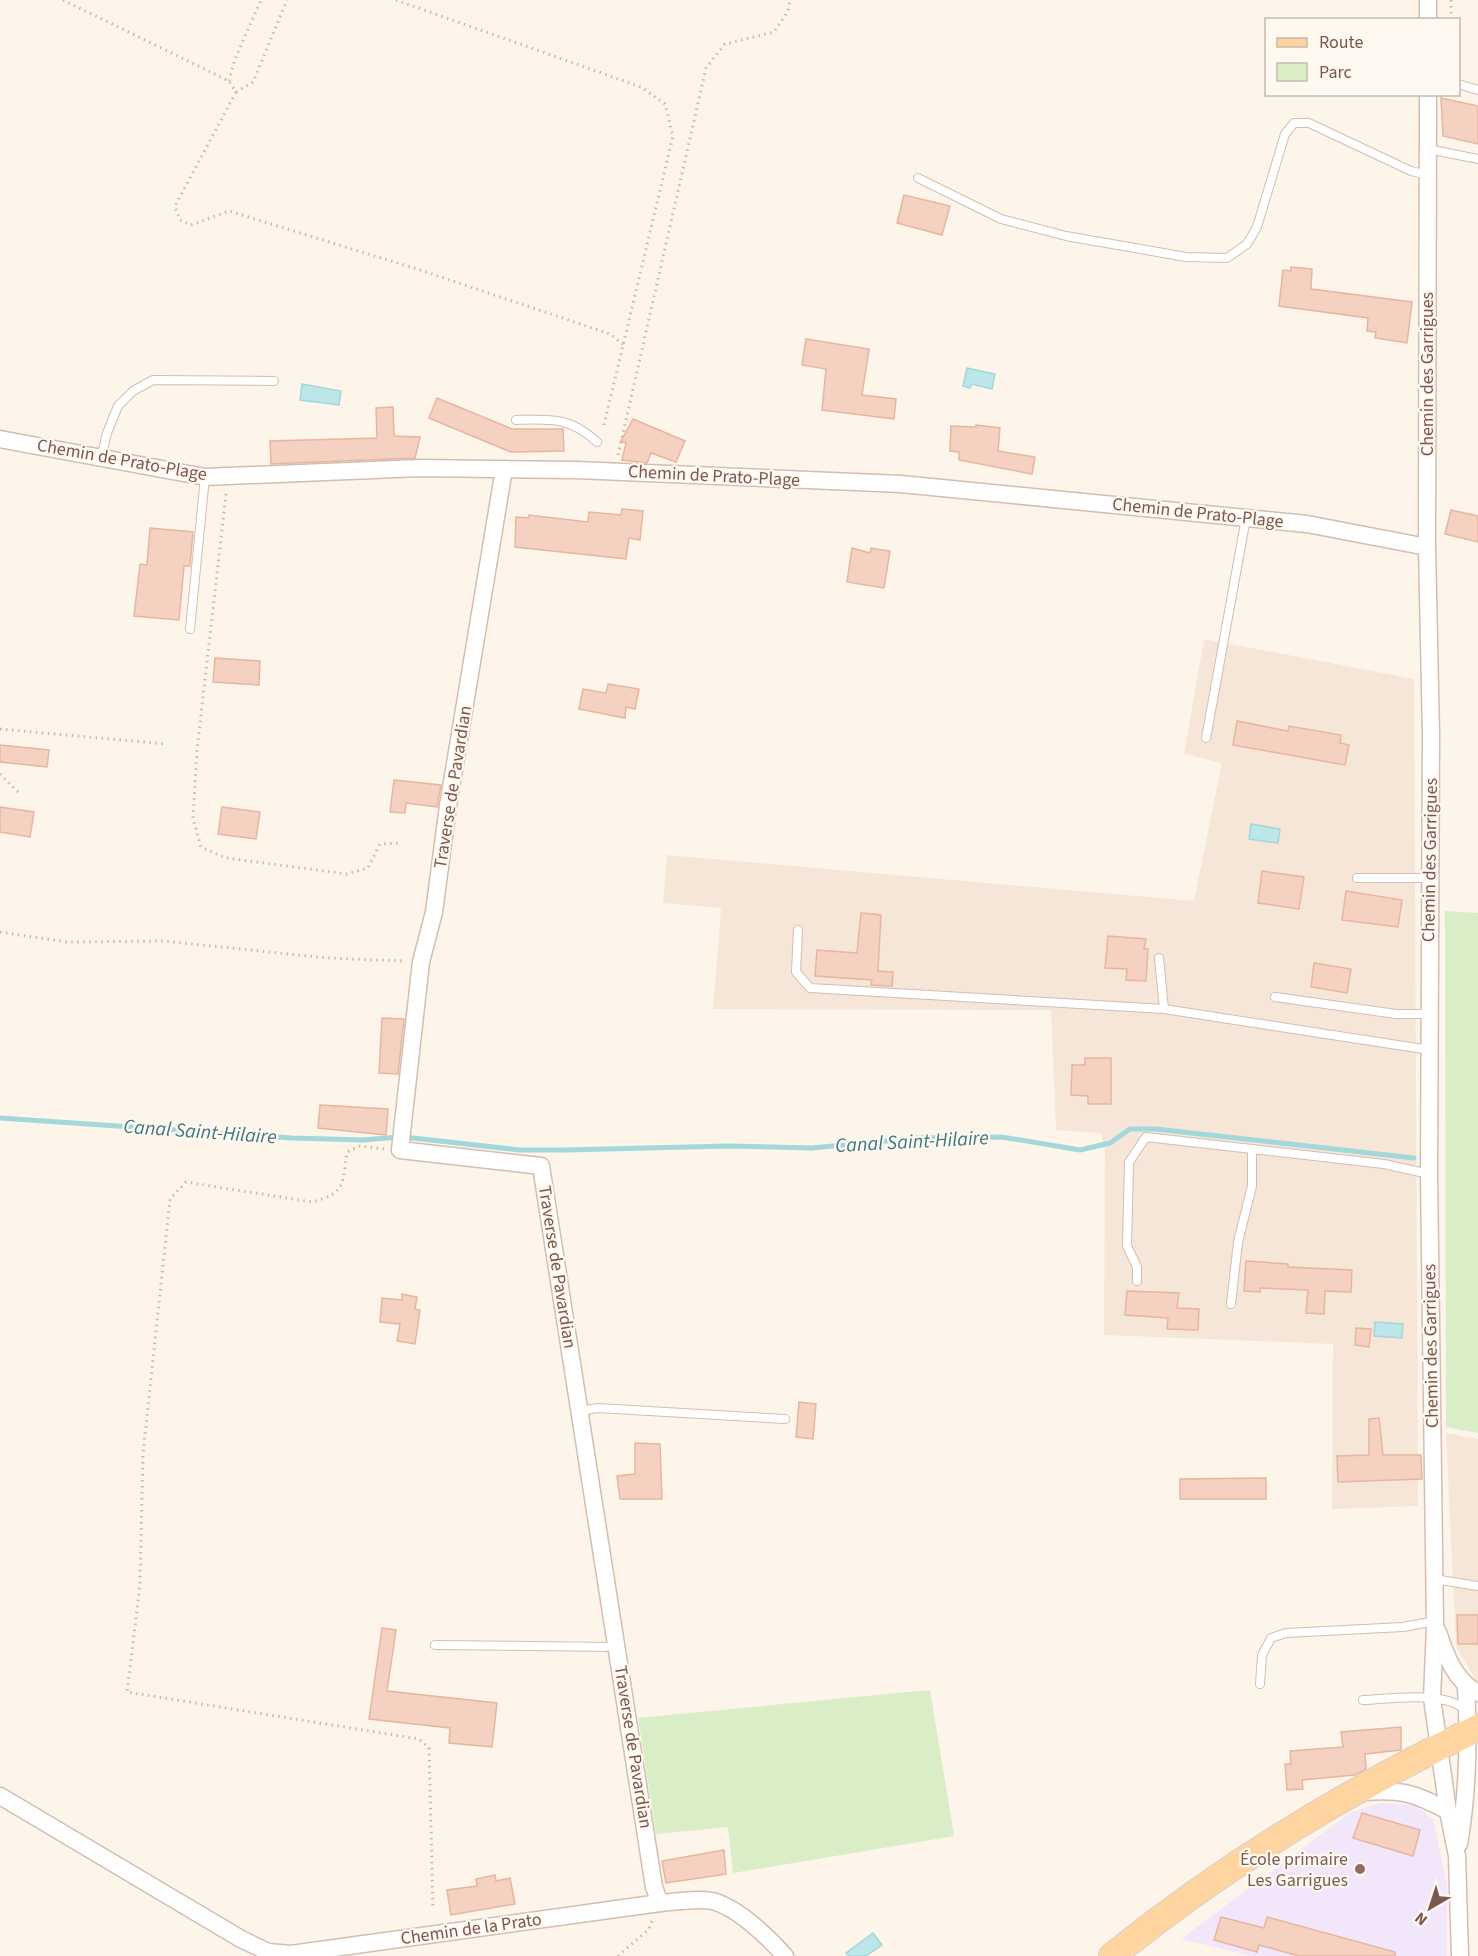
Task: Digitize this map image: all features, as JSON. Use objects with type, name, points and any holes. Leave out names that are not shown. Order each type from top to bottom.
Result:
[{"type":"main road","points":[[1112,1956],[1190,1896],[1354,1793],[1439,1748],[1471,1725]]},
{"type":"street","points":[[1428,0],[1428,18]]},
{"type":"street","name":"Chemin des Garrigues","points":[[1428,96],[1427,547],[1431,735],[1429,1174],[1435,1623],[1432,1698],[1447,1807],[1457,1856],[1460,1956]]},
{"type":"street","name":"Chemin de Prato-Plage","points":[[0,439],[205,477],[420,468],[617,472],[901,484],[1307,524],[1427,547]]},
{"type":"street","name":"Traverse de Pavardian","points":[[504,469],[448,806],[434,912],[421,962],[400,1150],[541,1166],[654,1887],[660,1903]]},
{"type":"street","name":"Chemin des Garrigues","points":[[1435,1623],[1447,1659],[1472,1690],[1472,1794],[1457,1856]]},
{"type":"street","points":[[1354,1793],[1394,1790],[1413,1793],[1447,1807],[1472,1794]]},
{"type":"street","name":"Chemin de la Prato","points":[[0,1796],[241,1939],[268,1952],[291,1954],[660,1903],[713,1901],[759,1927],[785,1956]]},
{"type":"lane","points":[[1460,85],[1478,90]]},
{"type":"lane","points":[[918,178],[1001,219],[1066,236],[1186,257],[1227,258],[1247,244],[1257,227],[1285,134],[1294,123],[1309,123],[1411,171],[1428,175]]},
{"type":"lane","points":[[1428,148],[1478,159]]},
{"type":"lane","points":[[101,458],[107,432],[118,406],[133,391],[153,380],[274,381]]},
{"type":"lane","points":[[516,420],[557,419],[582,428],[597,442]]},
{"type":"lane","points":[[190,629],[205,477]]},
{"type":"lane","points":[[1206,738],[1246,518]]},
{"type":"lane","points":[[1357,878],[1430,878]]},
{"type":"lane","points":[[798,930],[796,972],[810,988],[1164,1009],[1431,1050]]},
{"type":"lane","points":[[1159,958],[1164,1009]]},
{"type":"lane","points":[[1275,996],[1396,1014],[1429,1014]]},
{"type":"lane","points":[[1137,1281],[1137,1267],[1127,1246],[1129,1162],[1146,1137],[1384,1164],[1429,1174]]},
{"type":"lane","points":[[1231,1304],[1239,1242],[1252,1186],[1252,1149]]},
{"type":"lane","points":[[580,1411],[598,1408],[785,1419]]},
{"type":"lane","points":[[1434,1579],[1478,1586]]},
{"type":"lane","points":[[1260,1684],[1262,1655],[1271,1638],[1286,1633],[1403,1627],[1435,1623]]},
{"type":"lane","points":[[435,1645],[617,1647]]},
{"type":"lane","points":[[1363,1700],[1432,1698],[1462,1706],[1471,1725]]},
{"type":"path","points":[[63,0],[230,81],[236,92]]},
{"type":"path","points":[[230,81],[235,59],[261,0]]},
{"type":"path","points":[[287,0],[253,82],[236,92],[175,206],[180,220],[191,225],[230,211],[610,334],[625,346]]},
{"type":"path","points":[[396,0],[641,87],[664,104],[673,136],[625,346],[605,426],[597,442]]},
{"type":"path","points":[[617,472],[618,449],[635,387],[706,68],[725,44],[774,32],[788,11],[790,0]]},
{"type":"path","points":[[1451,0],[1451,18]]},
{"type":"path","points":[[233,475],[226,495],[197,750],[193,818],[201,847],[226,858],[347,874],[368,868],[380,844],[402,843]]},
{"type":"path","points":[[0,729],[166,744]]},
{"type":"path","points":[[0,774],[21,795]]},
{"type":"path","points":[[0,932],[67,942],[163,941],[328,958],[421,962]]},
{"type":"path","points":[[400,1150],[360,1146],[347,1152],[341,1186],[331,1197],[312,1202],[186,1182],[170,1199],[143,1454],[140,1585],[127,1692],[419,1739],[429,1748],[433,1909]]},
{"type":"path","points":[[618,1956],[649,1929],[660,1903]]},
{"type":"shaded area","points":[[1204,639],[1414,679],[1418,1506],[1332,1509],[1333,1344],[1104,1335],[1105,1150],[1101,1133],[1056,1130],[1051,1010],[713,1009],[721,908],[663,903],[667,855],[1194,901],[1222,763],[1184,754]]},
{"type":"shaded area","points":[[1446,1433],[1478,1439],[1478,1683],[1456,1647]]},
{"type":"shaded area","name":"École primaire Les Garrigues","points":[[1381,1803],[1415,1805],[1433,1820],[1447,1884],[1447,1956],[1251,1956],[1181,1939],[1351,1812]]},
{"type":"green space","points":[[1445,911],[1478,913],[1478,1433],[1446,1427]]},
{"type":"green space","points":[[930,1690],[954,1836],[733,1873],[728,1827],[656,1834],[638,1718]]},
{"type":"water","points":[[967,368],[995,374],[992,389],[972,384],[970,388],[963,386]]},
{"type":"water","points":[[302,384],[341,391],[339,405],[300,400]]},
{"type":"water","points":[[1251,824],[1280,829],[1278,843],[1249,839]]},
{"type":"water","points":[[1375,1322],[1403,1324],[1402,1338],[1374,1336]]},
{"type":"water","points":[[873,1933],[882,1945],[866,1956],[849,1956],[846,1953]]},
{"type":"building","points":[[1441,98],[1478,106],[1478,144],[1443,136]]},
{"type":"building","points":[[904,195],[950,206],[942,235],[897,223]]},
{"type":"building","points":[[1291,267],[1312,269],[1311,289],[1412,302],[1407,343],[1375,338],[1376,332],[1367,331],[1368,318],[1279,306],[1283,270],[1291,271]]},
{"type":"building","points":[[806,339],[869,349],[862,395],[896,399],[894,419],[822,410],[826,369],[802,365]]},
{"type":"building","points":[[437,398],[512,429],[563,429],[564,451],[511,452],[429,418]]},
{"type":"building","points":[[393,407],[394,436],[420,437],[415,458],[271,464],[270,441],[377,438],[376,408]]},
{"type":"building","points":[[633,419],[685,441],[676,462],[651,453],[647,463],[622,460],[626,443],[621,441]]},
{"type":"building","points":[[976,425],[1000,428],[998,451],[1035,457],[1032,474],[959,460],[959,452],[950,451],[951,426],[976,427]]},
{"type":"building","points":[[622,509],[643,511],[640,540],[629,538],[626,559],[515,547],[516,517],[528,518],[529,515],[588,522],[589,512],[621,515]]},
{"type":"building","points":[[1451,510],[1478,516],[1478,542],[1445,534]]},
{"type":"building","points":[[150,528],[193,532],[190,566],[184,566],[179,620],[134,616],[140,564],[147,565]]},
{"type":"building","points":[[852,548],[870,553],[871,548],[890,551],[884,588],[847,582]]},
{"type":"building","points":[[215,658],[260,661],[259,685],[213,682]]},
{"type":"building","points":[[608,684],[639,689],[635,709],[626,707],[625,718],[579,709],[583,689],[606,693]]},
{"type":"building","points":[[1237,721],[1288,731],[1289,726],[1341,735],[1340,743],[1349,745],[1345,765],[1233,745]]},
{"type":"building","points":[[0,745],[49,750],[47,767],[0,762]]},
{"type":"building","points":[[394,780],[441,785],[437,807],[406,803],[405,813],[390,812]]},
{"type":"building","points":[[0,807],[34,812],[30,837],[0,832]]},
{"type":"building","points":[[222,807],[260,812],[256,839],[218,834]]},
{"type":"building","points":[[1262,871],[1304,877],[1299,909],[1258,903]]},
{"type":"building","points":[[1346,891],[1402,900],[1398,927],[1342,920]]},
{"type":"building","points":[[861,913],[881,915],[878,971],[893,972],[892,986],[871,985],[872,980],[815,976],[817,950],[857,953]]},
{"type":"building","points":[[1108,936],[1146,939],[1144,949],[1148,949],[1146,981],[1126,980],[1127,969],[1105,968]]},
{"type":"building","points":[[1314,963],[1351,969],[1347,993],[1311,987]]},
{"type":"building","points":[[382,1018],[404,1019],[398,1074],[379,1073]]},
{"type":"building","points":[[1085,1058],[1111,1058],[1111,1104],[1088,1104],[1088,1096],[1071,1095],[1072,1065],[1085,1065]]},
{"type":"building","points":[[320,1105],[388,1109],[386,1135],[318,1128]]},
{"type":"building","points":[[1246,1261],[1288,1264],[1288,1267],[1352,1270],[1351,1292],[1325,1291],[1324,1314],[1306,1313],[1308,1290],[1260,1288],[1260,1292],[1244,1291]]},
{"type":"building","points":[[1127,1291],[1179,1293],[1177,1308],[1199,1309],[1198,1330],[1167,1329],[1168,1318],[1125,1315]]},
{"type":"building","points":[[402,1294],[417,1297],[415,1309],[420,1310],[415,1344],[397,1341],[400,1324],[380,1322],[382,1298],[402,1300]]},
{"type":"building","points":[[1356,1328],[1371,1329],[1369,1347],[1355,1345]]},
{"type":"building","points":[[799,1402],[816,1404],[813,1439],[796,1437]]},
{"type":"building","points":[[1379,1418],[1383,1455],[1421,1455],[1422,1479],[1338,1482],[1337,1456],[1369,1455],[1369,1419]]},
{"type":"building","points":[[635,1443],[660,1444],[662,1499],[620,1499],[617,1476],[635,1474]]},
{"type":"building","points":[[1266,1478],[1266,1499],[1180,1499],[1180,1479]]},
{"type":"building","points":[[1457,1615],[1478,1615],[1478,1644],[1458,1644]]},
{"type":"building","points":[[382,1628],[396,1630],[387,1691],[497,1703],[492,1747],[449,1743],[450,1728],[369,1719]]},
{"type":"building","points":[[1401,1727],[1401,1750],[1365,1754],[1366,1769],[1355,1775],[1302,1780],[1303,1789],[1287,1790],[1285,1764],[1291,1764],[1290,1751],[1343,1747],[1341,1732]]},
{"type":"building","points":[[1362,1813],[1420,1830],[1413,1856],[1353,1838]]},
{"type":"building","points":[[724,1850],[726,1874],[666,1883],[662,1861]]},
{"type":"building","points":[[495,1875],[496,1881],[510,1878],[515,1904],[451,1915],[447,1890],[477,1886],[476,1879]]},
{"type":"building","points":[[1221,1917],[1264,1928],[1267,1917],[1395,1952],[1395,1956],[1299,1956],[1259,1945],[1257,1952],[1214,1940]]},
{"type":"waterway","name":"Canal Saint-Hilaire","points":[[0,1118],[292,1138],[363,1140],[399,1137]]},
{"type":"waterway","name":"Canal Saint-Hilaire","points":[[404,1137],[520,1150],[729,1146],[812,1148],[918,1138],[1002,1137],[1080,1150],[1110,1143],[1130,1129],[1156,1129],[1414,1158]]},
{"type":"place","name":"École primaire Les Garrigues","points":[[1360,1869]]}]
